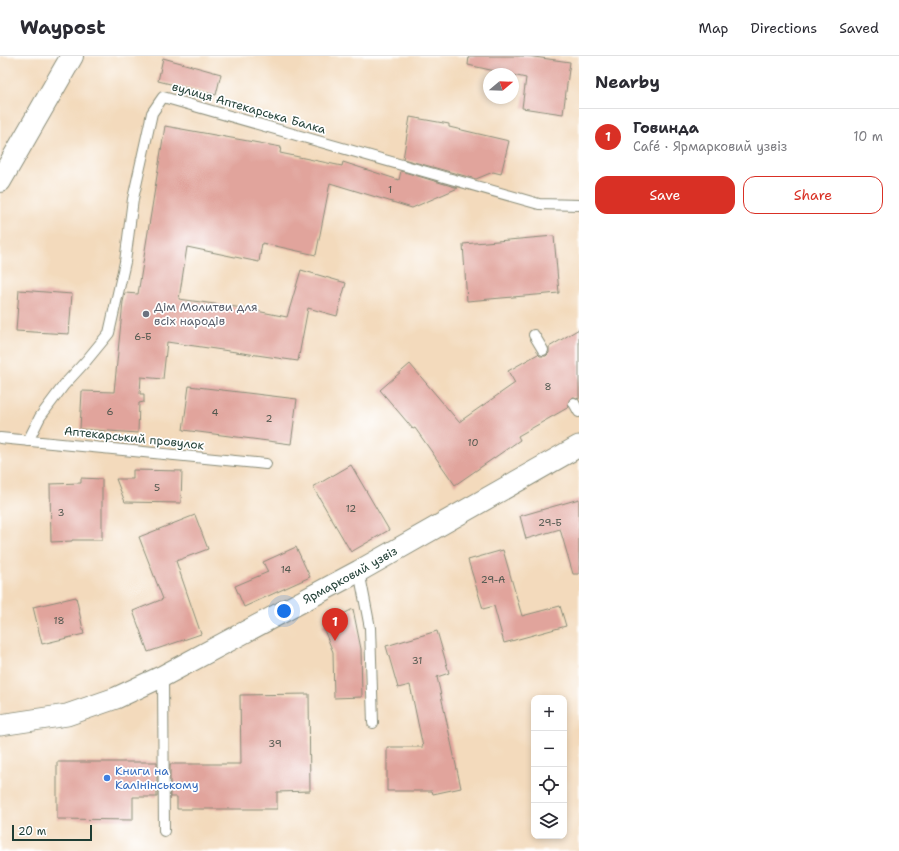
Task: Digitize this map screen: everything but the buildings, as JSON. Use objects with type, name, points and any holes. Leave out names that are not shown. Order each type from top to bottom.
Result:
[{"type":"main road","points":[[0,181],[72,56]]},
{"type":"street","name":"Ярмарковий узвіз","points":[[0,725],[67,714],[116,698],[163,676],[359,571],[579,446]]},
{"type":"lane","name":"вулиця Аптекарська Балка","points":[[28,441],[40,417],[64,385],[109,333],[125,262],[133,199],[152,113],[163,97],[539,204],[579,205]]},
{"type":"lane","points":[[534,335],[543,350]]},
{"type":"lane","name":"Аптекарський провулок","points":[[0,438],[266,464]]},
{"type":"lane","points":[[359,571],[370,628],[373,723]]},
{"type":"lane","points":[[163,676],[164,831]]},
{"type":"place","name":"Дім Молитви для всіх народів","points":[[146,314]]},
{"type":"place","name":"Говинда","points":[[335,641]]},
{"type":"place","name":"Книги на Калінінському","points":[[107,778]]}]
